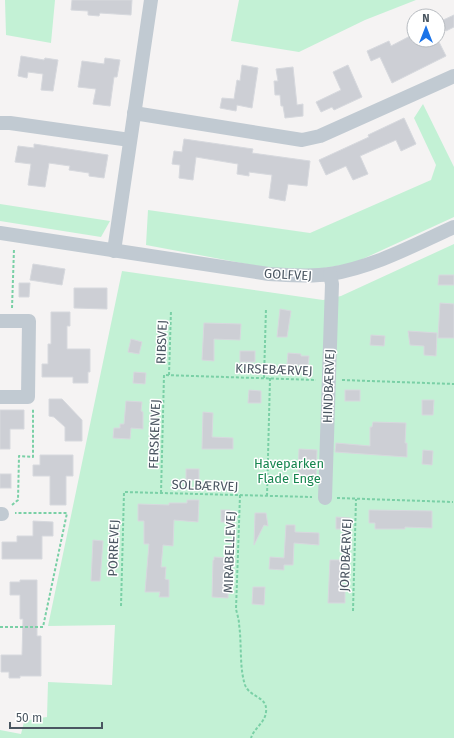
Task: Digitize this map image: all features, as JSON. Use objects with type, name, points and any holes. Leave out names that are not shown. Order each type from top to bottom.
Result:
[{"type":"street","points":[[114,251],[151,0]]},
{"type":"street","points":[[134,113],[302,140],[320,136],[454,76]]},
{"type":"street","points":[[0,123],[10,123],[130,140]]},
{"type":"street","name":"GOLFVEJ","points":[[0,233],[269,274],[302,276],[330,274],[377,262],[454,227]]},
{"type":"street","name":"HINDBÆRVEJ","points":[[325,498],[332,284],[330,274]]},
{"type":"street","points":[[0,397],[28,397],[29,321],[6,322]]},
{"type":"path","points":[[6,322],[14,246]]},
{"type":"path","points":[[264,378],[266,308]]},
{"type":"path","name":"RIBSVEJ","points":[[169,375],[171,310]]},
{"type":"path","name":"KIRSEBÆRVEJ","points":[[164,375],[454,384]]},
{"type":"path","name":"FERSKENVEJ","points":[[161,493],[164,375]]},
{"type":"path","points":[[267,496],[270,378]]},
{"type":"path","points":[[1,514],[18,500],[19,456],[33,457],[33,402],[28,397]]},
{"type":"path","name":"SOLBÆRVEJ","points":[[124,492],[454,502]]},
{"type":"path","name":"PORREVEJ","points":[[120,606],[124,492]]},
{"type":"path","name":"MIRABELLEVEJ","points":[[240,495],[236,609],[240,624],[240,647],[246,687],[252,695],[260,698],[265,703],[266,712],[264,719],[253,732],[251,738]]},
{"type":"path","name":"JORDBÆRVEJ","points":[[353,612],[356,499]]},
{"type":"path","points":[[0,627],[43,627],[67,513],[1,514]]},
{"type":"green space","points":[[5,0],[55,0],[51,43],[6,35]]},
{"type":"green space","points":[[239,0],[416,0],[365,20],[299,52],[231,41]]},
{"type":"green space","points":[[423,104],[454,167],[454,217],[354,263],[295,273],[146,245],[148,210],[310,233],[431,180],[436,165],[414,118]]},
{"type":"green space","points":[[0,204],[110,221],[101,237],[0,221]]},
{"type":"green space","name":"Haveparken Flade Enge","points":[[454,244],[454,738],[0,738],[0,730],[21,734],[24,722],[47,717],[48,682],[112,685],[115,625],[48,626],[122,271],[323,300],[341,296]]},
{"type":"building","points":[[72,0],[132,0],[131,15],[100,13],[99,16],[88,15],[88,11],[71,10]]},
{"type":"building","points":[[454,15],[454,27],[446,31],[446,19]]},
{"type":"building","points":[[406,38],[406,48],[442,48],[446,56],[392,83],[380,57],[371,61],[367,51],[389,41],[391,46]]},
{"type":"building","points":[[21,56],[44,60],[45,58],[58,60],[53,91],[41,90],[43,74],[28,72],[27,78],[18,76]]},
{"type":"building","points":[[105,58],[120,60],[117,77],[114,77],[110,106],[93,104],[96,89],[78,87],[82,61],[104,64]]},
{"type":"building","points":[[242,65],[258,68],[252,108],[237,105],[236,111],[220,108],[222,98],[234,99],[237,80],[240,81]]},
{"type":"building","points":[[348,65],[362,97],[334,110],[332,107],[321,112],[316,102],[341,90],[333,72]]},
{"type":"building","points":[[293,67],[297,105],[303,104],[303,116],[285,118],[283,106],[281,106],[280,95],[275,95],[274,81],[278,81],[276,69]]},
{"type":"building","points":[[404,118],[416,144],[401,151],[396,140],[360,156],[368,174],[353,180],[346,166],[326,175],[319,160],[369,137],[368,135]]},
{"type":"building","points":[[184,139],[253,149],[252,153],[310,161],[307,186],[288,184],[285,201],[269,198],[272,175],[249,172],[249,176],[237,174],[238,164],[196,157],[193,180],[179,178],[180,165],[172,164],[174,151],[182,152]]},
{"type":"building","points":[[34,144],[108,155],[104,178],[89,176],[89,173],[69,170],[70,166],[49,163],[45,187],[28,185],[31,164],[15,162],[18,146],[34,148]]},
{"type":"building","points":[[33,264],[65,269],[62,285],[30,280]]},
{"type":"building","points":[[439,275],[454,275],[454,285],[438,285]]},
{"type":"building","points":[[19,283],[30,283],[29,297],[19,297]]},
{"type":"building","points":[[74,288],[107,288],[107,309],[74,308]]},
{"type":"building","points":[[440,303],[454,304],[454,338],[438,338]]},
{"type":"building","points":[[280,309],[291,311],[287,337],[277,337]]},
{"type":"building","points":[[51,312],[70,312],[70,326],[67,326],[67,349],[90,349],[90,372],[88,372],[88,383],[73,383],[73,377],[42,377],[42,364],[48,364],[48,344],[51,344]]},
{"type":"building","points":[[204,323],[241,324],[240,340],[214,339],[214,361],[202,360]]},
{"type":"building","points":[[408,331],[437,333],[436,356],[424,355],[424,346],[410,345]]},
{"type":"building","points":[[371,335],[385,336],[384,346],[370,345]]},
{"type":"building","points":[[131,339],[142,342],[139,354],[128,352]]},
{"type":"building","points":[[240,351],[255,351],[255,362],[240,362]]},
{"type":"building","points":[[288,353],[309,356],[308,366],[287,364]]},
{"type":"building","points":[[134,372],[146,373],[145,384],[133,383]]},
{"type":"building","points":[[249,390],[261,391],[261,403],[248,403]]},
{"type":"building","points":[[345,390],[360,390],[360,401],[345,401]]},
{"type":"building","points":[[49,399],[62,399],[82,420],[82,441],[65,441],[65,427],[54,417],[49,416]]},
{"type":"building","points":[[422,400],[434,400],[433,415],[422,415]]},
{"type":"building","points":[[126,401],[142,402],[141,411],[143,412],[143,429],[131,428],[130,439],[113,438],[114,428],[120,428],[120,424],[124,424]]},
{"type":"building","points":[[0,410],[24,410],[24,429],[10,429],[10,449],[0,449]]},
{"type":"building","points":[[203,412],[213,413],[212,437],[233,438],[233,449],[202,449]]},
{"type":"building","points":[[373,422],[406,423],[405,443],[407,443],[407,457],[335,452],[336,443],[370,446],[370,427],[372,427]]},
{"type":"building","points":[[299,449],[317,450],[316,477],[298,476]]},
{"type":"building","points":[[423,450],[433,451],[432,465],[422,464]]},
{"type":"building","points":[[40,455],[73,455],[73,476],[66,476],[66,505],[50,505],[50,476],[33,476],[33,465],[40,465]]},
{"type":"building","points":[[186,469],[199,469],[199,480],[186,480]]},
{"type":"building","points":[[0,474],[11,474],[11,488],[0,488]]},
{"type":"building","points":[[187,500],[199,500],[198,522],[174,520],[173,546],[163,545],[161,567],[166,567],[165,579],[169,580],[169,597],[159,597],[160,592],[145,592],[149,544],[144,544],[144,521],[138,521],[138,504],[169,505],[169,503],[187,503]]},
{"type":"building","points":[[221,510],[230,510],[230,522],[221,522]]},
{"type":"building","points":[[369,510],[432,511],[432,528],[405,527],[405,529],[375,529],[375,523],[369,523]]},
{"type":"building","points":[[255,513],[266,513],[268,526],[264,525],[254,545]]},
{"type":"building","points":[[336,517],[350,518],[350,529],[336,529]]},
{"type":"building","points":[[33,521],[53,522],[53,536],[42,536],[42,559],[2,559],[2,542],[17,542],[17,536],[33,536]]},
{"type":"building","points":[[286,525],[295,525],[295,532],[319,533],[319,545],[294,543],[293,565],[284,565],[284,570],[269,569],[270,557],[284,558]]},
{"type":"building","points":[[93,540],[103,541],[100,581],[91,581]]},
{"type":"building","points":[[214,557],[229,558],[228,598],[212,597]]},
{"type":"building","points":[[330,560],[345,560],[345,570],[340,570],[340,589],[345,589],[345,603],[328,603]]},
{"type":"building","points":[[20,580],[37,580],[37,636],[41,636],[41,676],[20,676],[20,678],[9,678],[9,672],[1,672],[1,655],[22,655],[23,619],[20,619],[20,595],[10,595],[10,582],[20,582]]},
{"type":"building","points":[[253,587],[265,587],[264,605],[252,604]]}]
